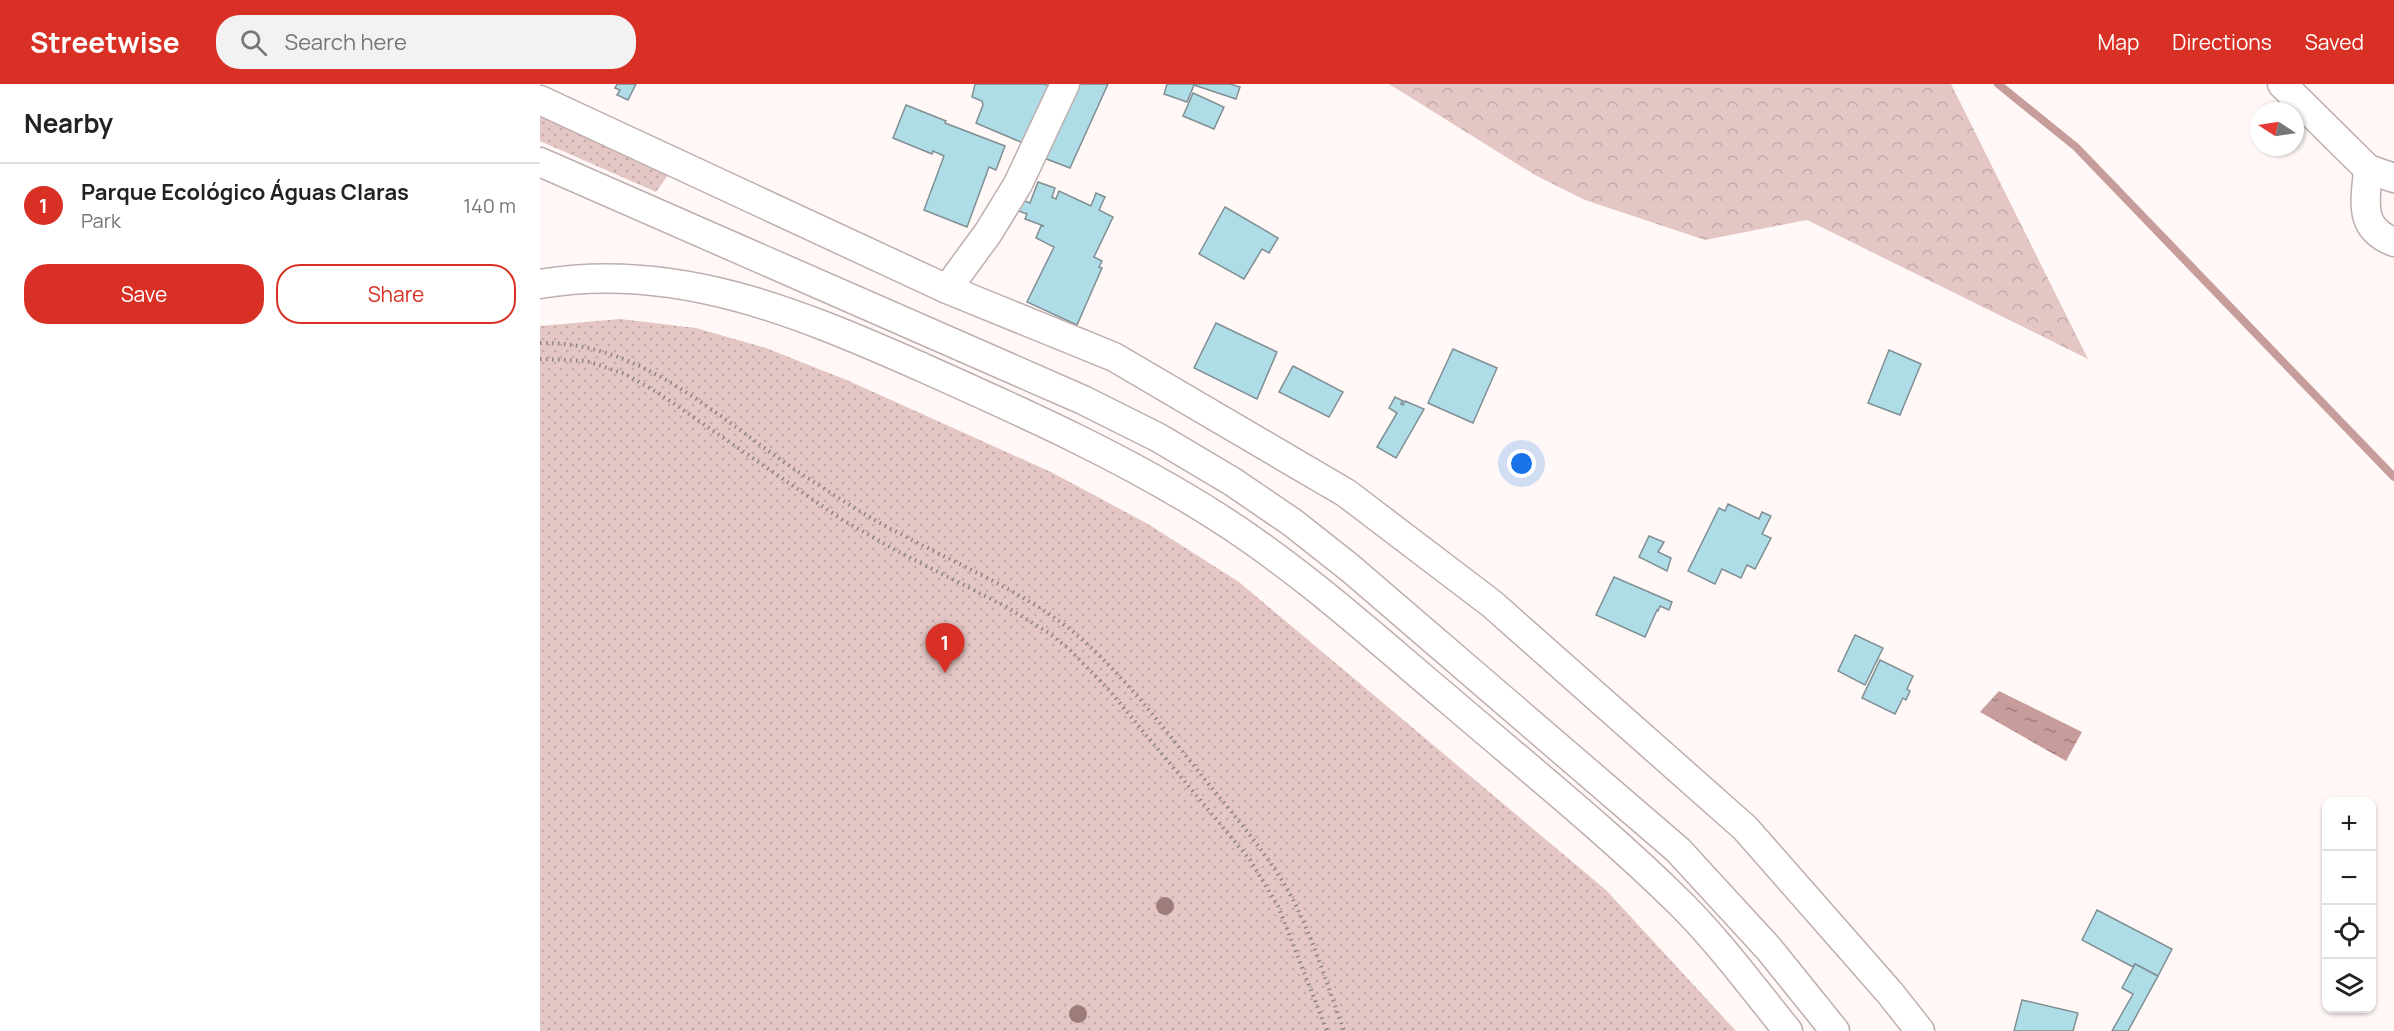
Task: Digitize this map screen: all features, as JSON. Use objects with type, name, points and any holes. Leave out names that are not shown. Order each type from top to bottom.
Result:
[{"type":"street","points":[[947,289],[988,233],[1018,183],[1065,84]]},
{"type":"street","points":[[2282,84],[2381,173],[2364,214],[2372,227],[2386,239],[2394,242]]},
{"type":"street","points":[[540,100],[947,289],[1114,357],[1346,493],[1492,603],[1745,828],[1890,993],[1920,1031]]},
{"type":"street","points":[[540,162],[1083,400],[1159,438],[1233,482],[1293,523],[1350,568],[1678,850],[1769,949],[1835,1031]]},
{"type":"street","points":[[540,284],[567,279],[641,280],[714,290],[772,306],[826,325],[1024,413],[1122,461],[1217,516],[1270,552],[1322,592],[1639,865],[1720,946],[1788,1031]]},
{"type":"path","points":[[540,343],[577,344],[600,350],[622,357],[666,379],[841,499],[888,528],[1042,609],[1080,638],[1171,736],[1257,843],[1287,889],[1304,926],[1344,1031]]},
{"type":"path","points":[[540,359],[587,361],[625,374],[660,394],[842,519],[899,552],[1005,606],[1049,633],[1070,650],[1108,688],[1250,860],[1278,906],[1327,1031]]},
{"type":"green space","points":[[1389,84],[1951,84],[2088,359],[1807,220],[1705,240],[1585,200],[1535,175]]},
{"type":"green space","points":[[540,106],[673,168],[656,192],[540,141]]},
{"type":"green space","points":[[620,319],[696,328],[766,348],[849,381],[1051,472],[1148,524],[1239,582],[1606,890],[1736,1031],[540,1031],[540,326]]},
{"type":"water","points":[[1999,691],[2082,732],[2066,761],[1980,712]]},
{"type":"building","points":[[617,84],[636,84],[628,100],[617,95],[620,90],[615,88]]},
{"type":"building","points":[[975,84],[1044,84],[1052,87],[1030,146],[976,123],[983,105],[982,101],[972,97]]},
{"type":"building","points":[[1071,84],[1108,84],[1070,168],[1036,155]]},
{"type":"building","points":[[1167,84],[1230,84],[1240,87],[1236,99],[1194,85],[1187,102],[1164,94]]},
{"type":"building","points":[[1193,93],[1224,107],[1214,129],[1183,116]]},
{"type":"building","points":[[906,105],[1005,146],[996,170],[989,167],[967,227],[924,210],[944,156],[933,151],[932,154],[893,138]]},
{"type":"building","points":[[1038,182],[1055,188],[1052,197],[1056,199],[1059,191],[1091,206],[1096,193],[1105,197],[1099,210],[1113,217],[1094,257],[1102,261],[1099,267],[1102,268],[1077,325],[1027,302],[1054,247],[1036,238],[1041,226],[1044,226],[1025,219],[1027,214],[1013,209],[1017,198],[1030,203]]},
{"type":"building","points":[[1225,207],[1278,238],[1269,253],[1262,249],[1244,279],[1199,254]]},
{"type":"building","points":[[1216,323],[1277,352],[1257,399],[1194,368]]},
{"type":"building","points":[[1453,349],[1497,368],[1473,423],[1428,403]]},
{"type":"building","points":[[1889,350],[1921,364],[1900,415],[1868,403]]},
{"type":"building","points":[[1293,366],[1343,392],[1329,417],[1279,392]]},
{"type":"building","points":[[1395,397],[1403,401],[1401,404],[1403,405],[1405,401],[1424,409],[1396,458],[1377,447],[1397,413],[1389,408]]},
{"type":"building","points":[[1728,504],[1759,519],[1762,512],[1771,516],[1762,534],[1771,538],[1755,569],[1747,565],[1741,578],[1722,569],[1715,584],[1688,571],[1719,508],[1725,511]]},
{"type":"building","points":[[1649,536],[1664,542],[1658,552],[1671,558],[1667,571],[1639,557]]},
{"type":"building","points":[[1614,577],[1672,602],[1669,610],[1660,606],[1645,637],[1596,615]]},
{"type":"building","points":[[1855,635],[1883,648],[1865,685],[1838,671]]},
{"type":"building","points":[[1880,660],[1913,676],[1907,689],[1910,691],[1906,700],[1903,698],[1895,714],[1862,698]]},
{"type":"building","points":[[2097,910],[2172,949],[2158,976],[2135,964],[2133,967],[2082,940]]},
{"type":"building","points":[[2135,964],[2158,976],[2128,1031],[2112,1031],[2133,994],[2122,988]]},
{"type":"building","points":[[2022,1000],[2078,1013],[2073,1031],[2014,1031]]},
{"type":"waterway","points":[[1998,84],[2076,147],[2394,477]]},
{"type":"place","name":"Parque Ecológico Águas Claras","points":[[945,673]]}]
